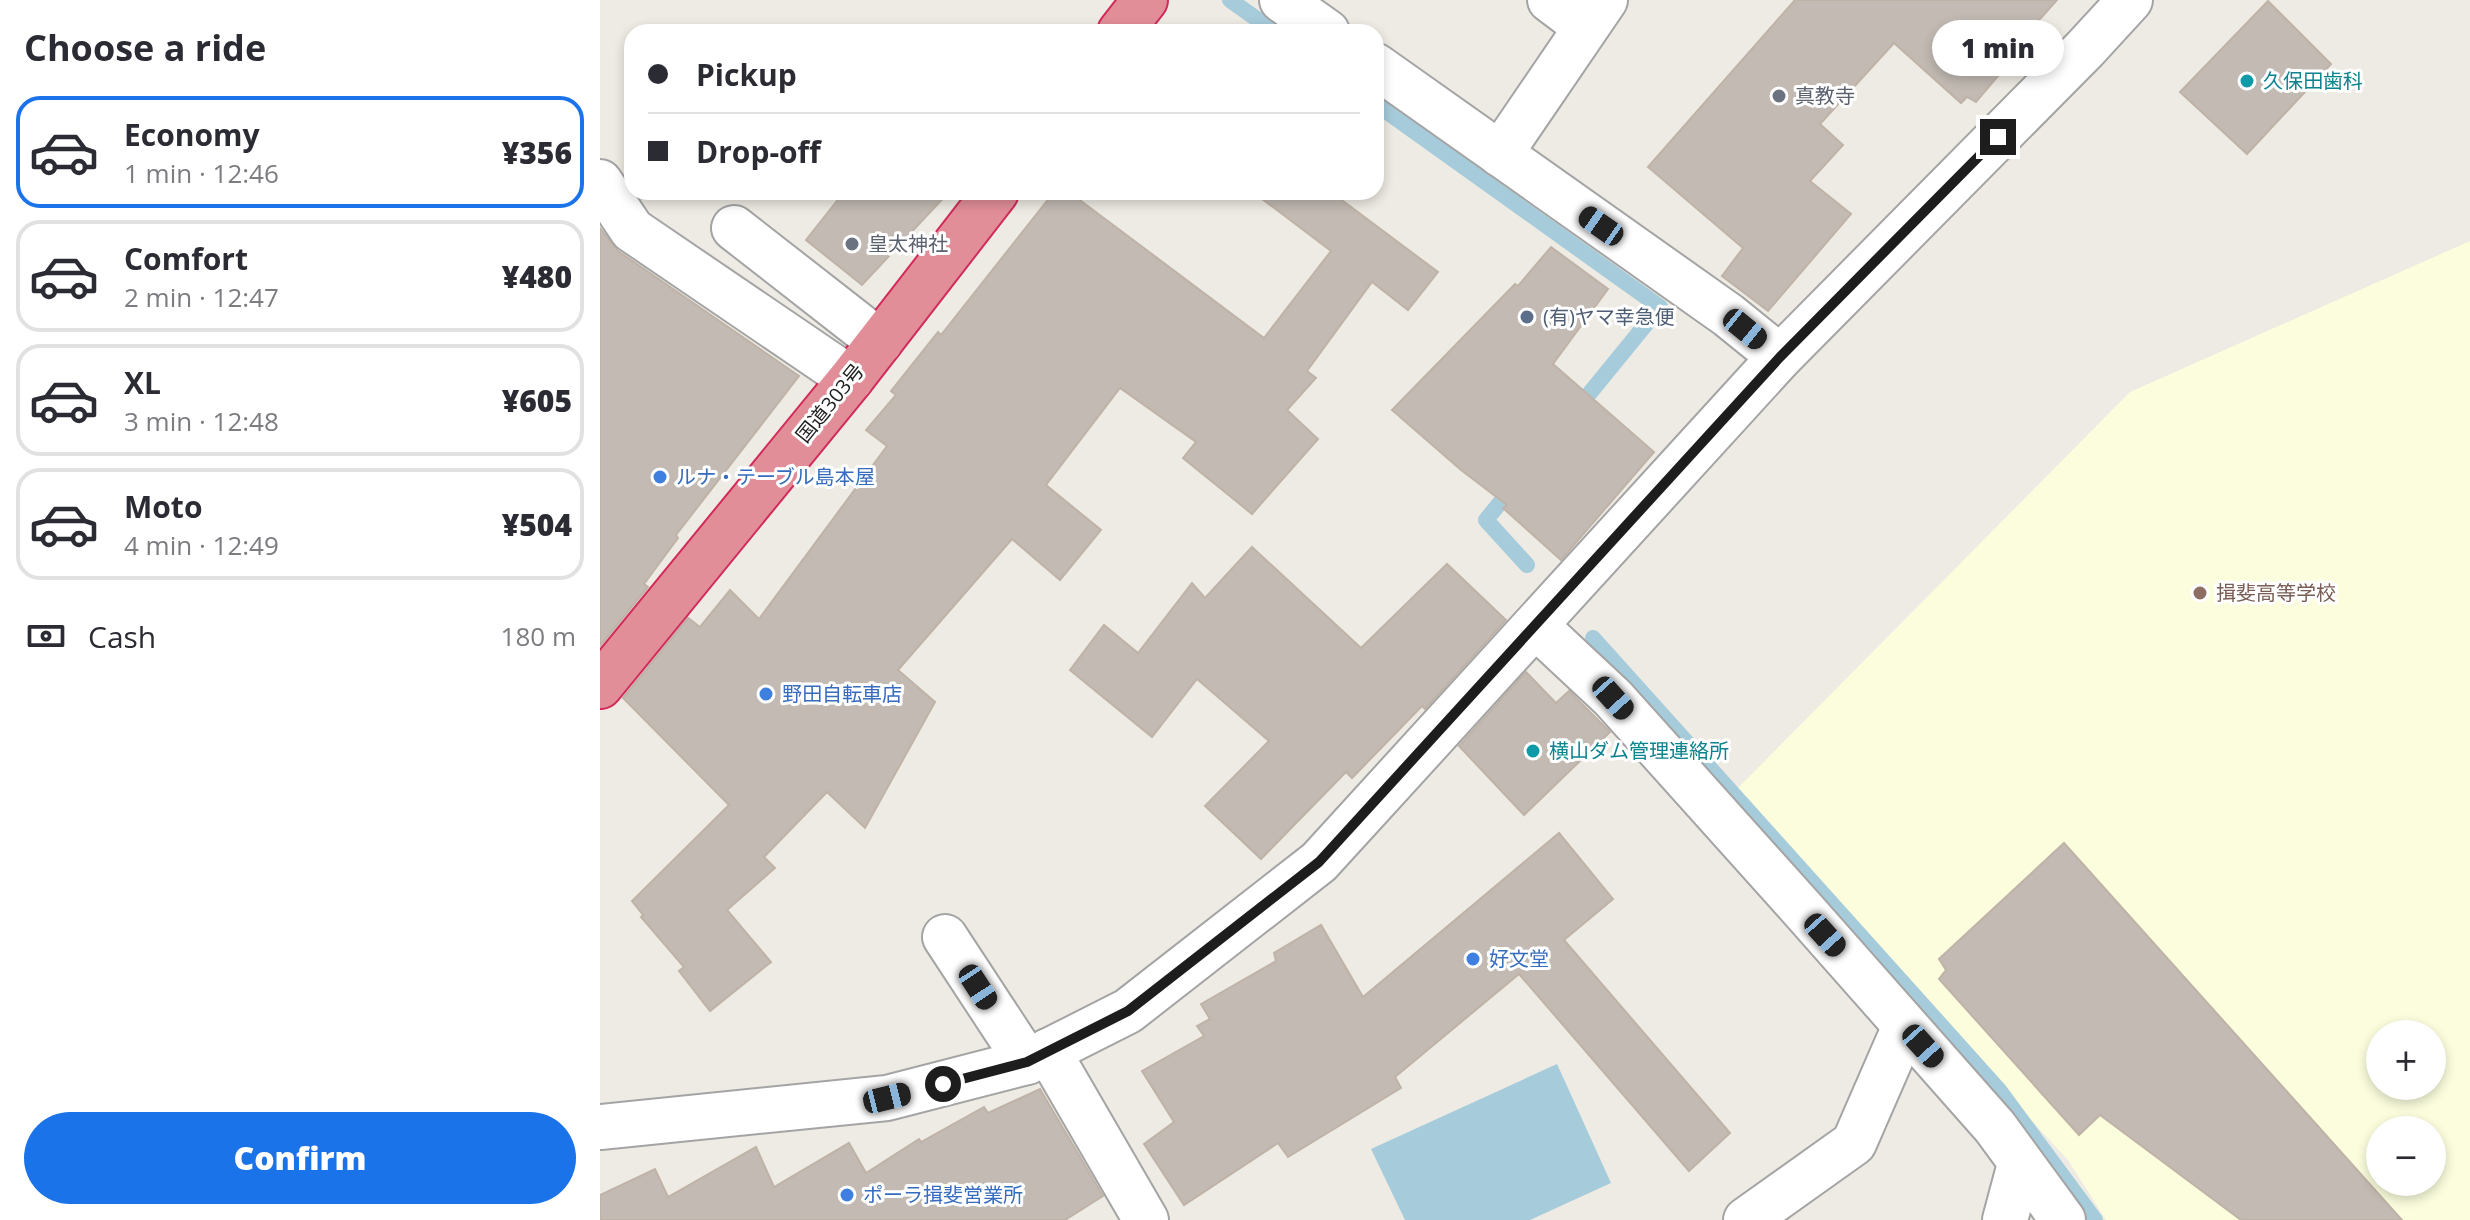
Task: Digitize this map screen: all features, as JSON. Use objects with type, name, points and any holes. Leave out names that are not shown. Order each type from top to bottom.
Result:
[{"type":"highway","points":[[1126,24],[1145,0]]},
{"type":"highway","name":"国道303号","points":[[600,686],[851,379],[990,200]]},
{"type":"street","points":[[1282,0],[1316,24]]},
{"type":"street","points":[[1500,154],[1596,14],[1550,0]]},
{"type":"street","points":[[600,1127],[887,1098],[1038,1056],[1128,1011],[1319,862],[1537,627],[1780,357],[2130,0]]},
{"type":"street","points":[[1384,72],[1728,315],[1780,357]]},
{"type":"street","points":[[600,182],[632,230],[851,379]]},
{"type":"street","points":[[734,228],[880,342]]},
{"type":"street","points":[[1537,627],[1613,698],[1995,1127],[2063,1220]]},
{"type":"street","points":[[945,937],[1038,1056],[1146,1220]]},
{"type":"street","points":[[1746,1220],[1854,1143],[1905,1026]]},
{"type":"street","points":[[2005,1220],[2020,1164]]},
{"type":"shaded area","name":"揖斐高等学校","points":[[2470,241],[2470,1220],[2106,1220],[2068,1160],[1731,795],[2130,392]]},
{"type":"water","points":[[1557,1064],[1611,1183],[1530,1220],[1405,1220],[1371,1149]]},
{"type":"building","points":[[1795,0],[2057,0],[2032,28],[2036,31],[1976,102],[1967,97],[1961,103],[1894,43],[1820,124],[1843,145],[1810,181],[1851,214],[1768,311],[1722,276],[1743,248],[1648,167]]},
{"type":"building","name":"久保田歯科","points":[[2268,1],[2331,64],[2247,154],[2180,92]]},
{"type":"building","name":"皇太神社","points":[[838,200],[942,200],[862,285],[806,240]]},
{"type":"building","points":[[1048,200],[1080,200],[1264,338],[1331,251],[1264,200],[1342,200],[1438,272],[1408,310],[1372,282],[1307,371],[1316,378],[1287,410],[1318,439],[1252,514],[1183,458],[1196,442],[1120,388],[1046,485],[1101,530],[1060,580],[1012,539],[898,670],[935,702],[865,828],[827,792],[764,857],[775,868],[727,910],[771,962],[710,1011],[679,971],[684,967],[641,917],[643,915],[632,901],[729,805],[623,698],[688,618],[700,627],[730,590],[759,619],[887,446],[866,430],[896,395],[891,391],[938,332],[941,335]]},
{"type":"building","points":[[600,228],[618,251],[799,376],[676,535],[678,538],[644,584],[648,587],[600,646]]},
{"type":"building","points":[[1551,247],[1608,289],[1553,364],[1654,452],[1561,560],[1503,508],[1507,505],[1392,410],[1515,284],[1518,286]]},
{"type":"building","points":[[1252,547],[1361,648],[1447,564],[1506,620],[1425,709],[1422,706],[1352,778],[1346,772],[1261,859],[1205,806],[1269,741],[1197,679],[1152,737],[1070,670],[1104,625],[1138,653],[1192,583],[1205,598]]},
{"type":"building","name":"横山ダム管理連絡所","points":[[1526,672],[1556,703],[1569,691],[1610,732],[1524,815],[1459,746]]},
{"type":"building","points":[[1559,833],[1613,899],[1564,940],[1730,1133],[1689,1171],[1519,974],[1395,1077],[1401,1088],[1288,1157],[1278,1143],[1184,1205],[1144,1144],[1174,1122],[1142,1071],[1204,1036],[1197,1026],[1210,1019],[1201,1004],[1276,961],[1274,953],[1321,925],[1363,997]]},
{"type":"building","points":[[2064,843],[2366,1180],[2366,1196],[2380,1196],[2402,1220],[2241,1220],[2100,1115],[2079,1135],[1939,979],[1946,970],[1939,959]]},
{"type":"building","points":[[1040,1089],[1103,1196],[1065,1220],[600,1220],[600,1195],[655,1169],[668,1197],[756,1147],[774,1187],[849,1143],[866,1173],[919,1139],[921,1142],[984,1107],[988,1113]]},
{"type":"waterway","points":[[1230,0],[1264,24]]},
{"type":"waterway","points":[[1384,110],[1660,307],[1576,410]]},
{"type":"waterway","points":[[1516,483],[1486,520],[1527,565]]},
{"type":"waterway","points":[[1593,638],[1999,1090],[2095,1220]]},
{"type":"place","name":"久保田歯科","points":[[2247,81]]},
{"type":"place","name":"真教寺","points":[[1779,96]]},
{"type":"place","name":"皇太神社","points":[[852,244]]},
{"type":"place","name":"(有)ヤマ幸急便","points":[[1527,317]]},
{"type":"place","name":"ルナ・テーブル島本屋","points":[[660,477]]},
{"type":"place","name":"揖斐高等学校","points":[[2200,593]]},
{"type":"place","name":"野田自転車店","points":[[766,694]]},
{"type":"place","name":"横山ダム管理連絡所","points":[[1533,751]]},
{"type":"place","name":"好文堂","points":[[1473,959]]},
{"type":"place","name":"ポーラ揖斐営業所","points":[[847,1195]]},
{"type":"route","points":[[943,1084],[1027,1062],[1128,1011],[1319,862],[1537,627],[1780,357],[1998,137]]}]
